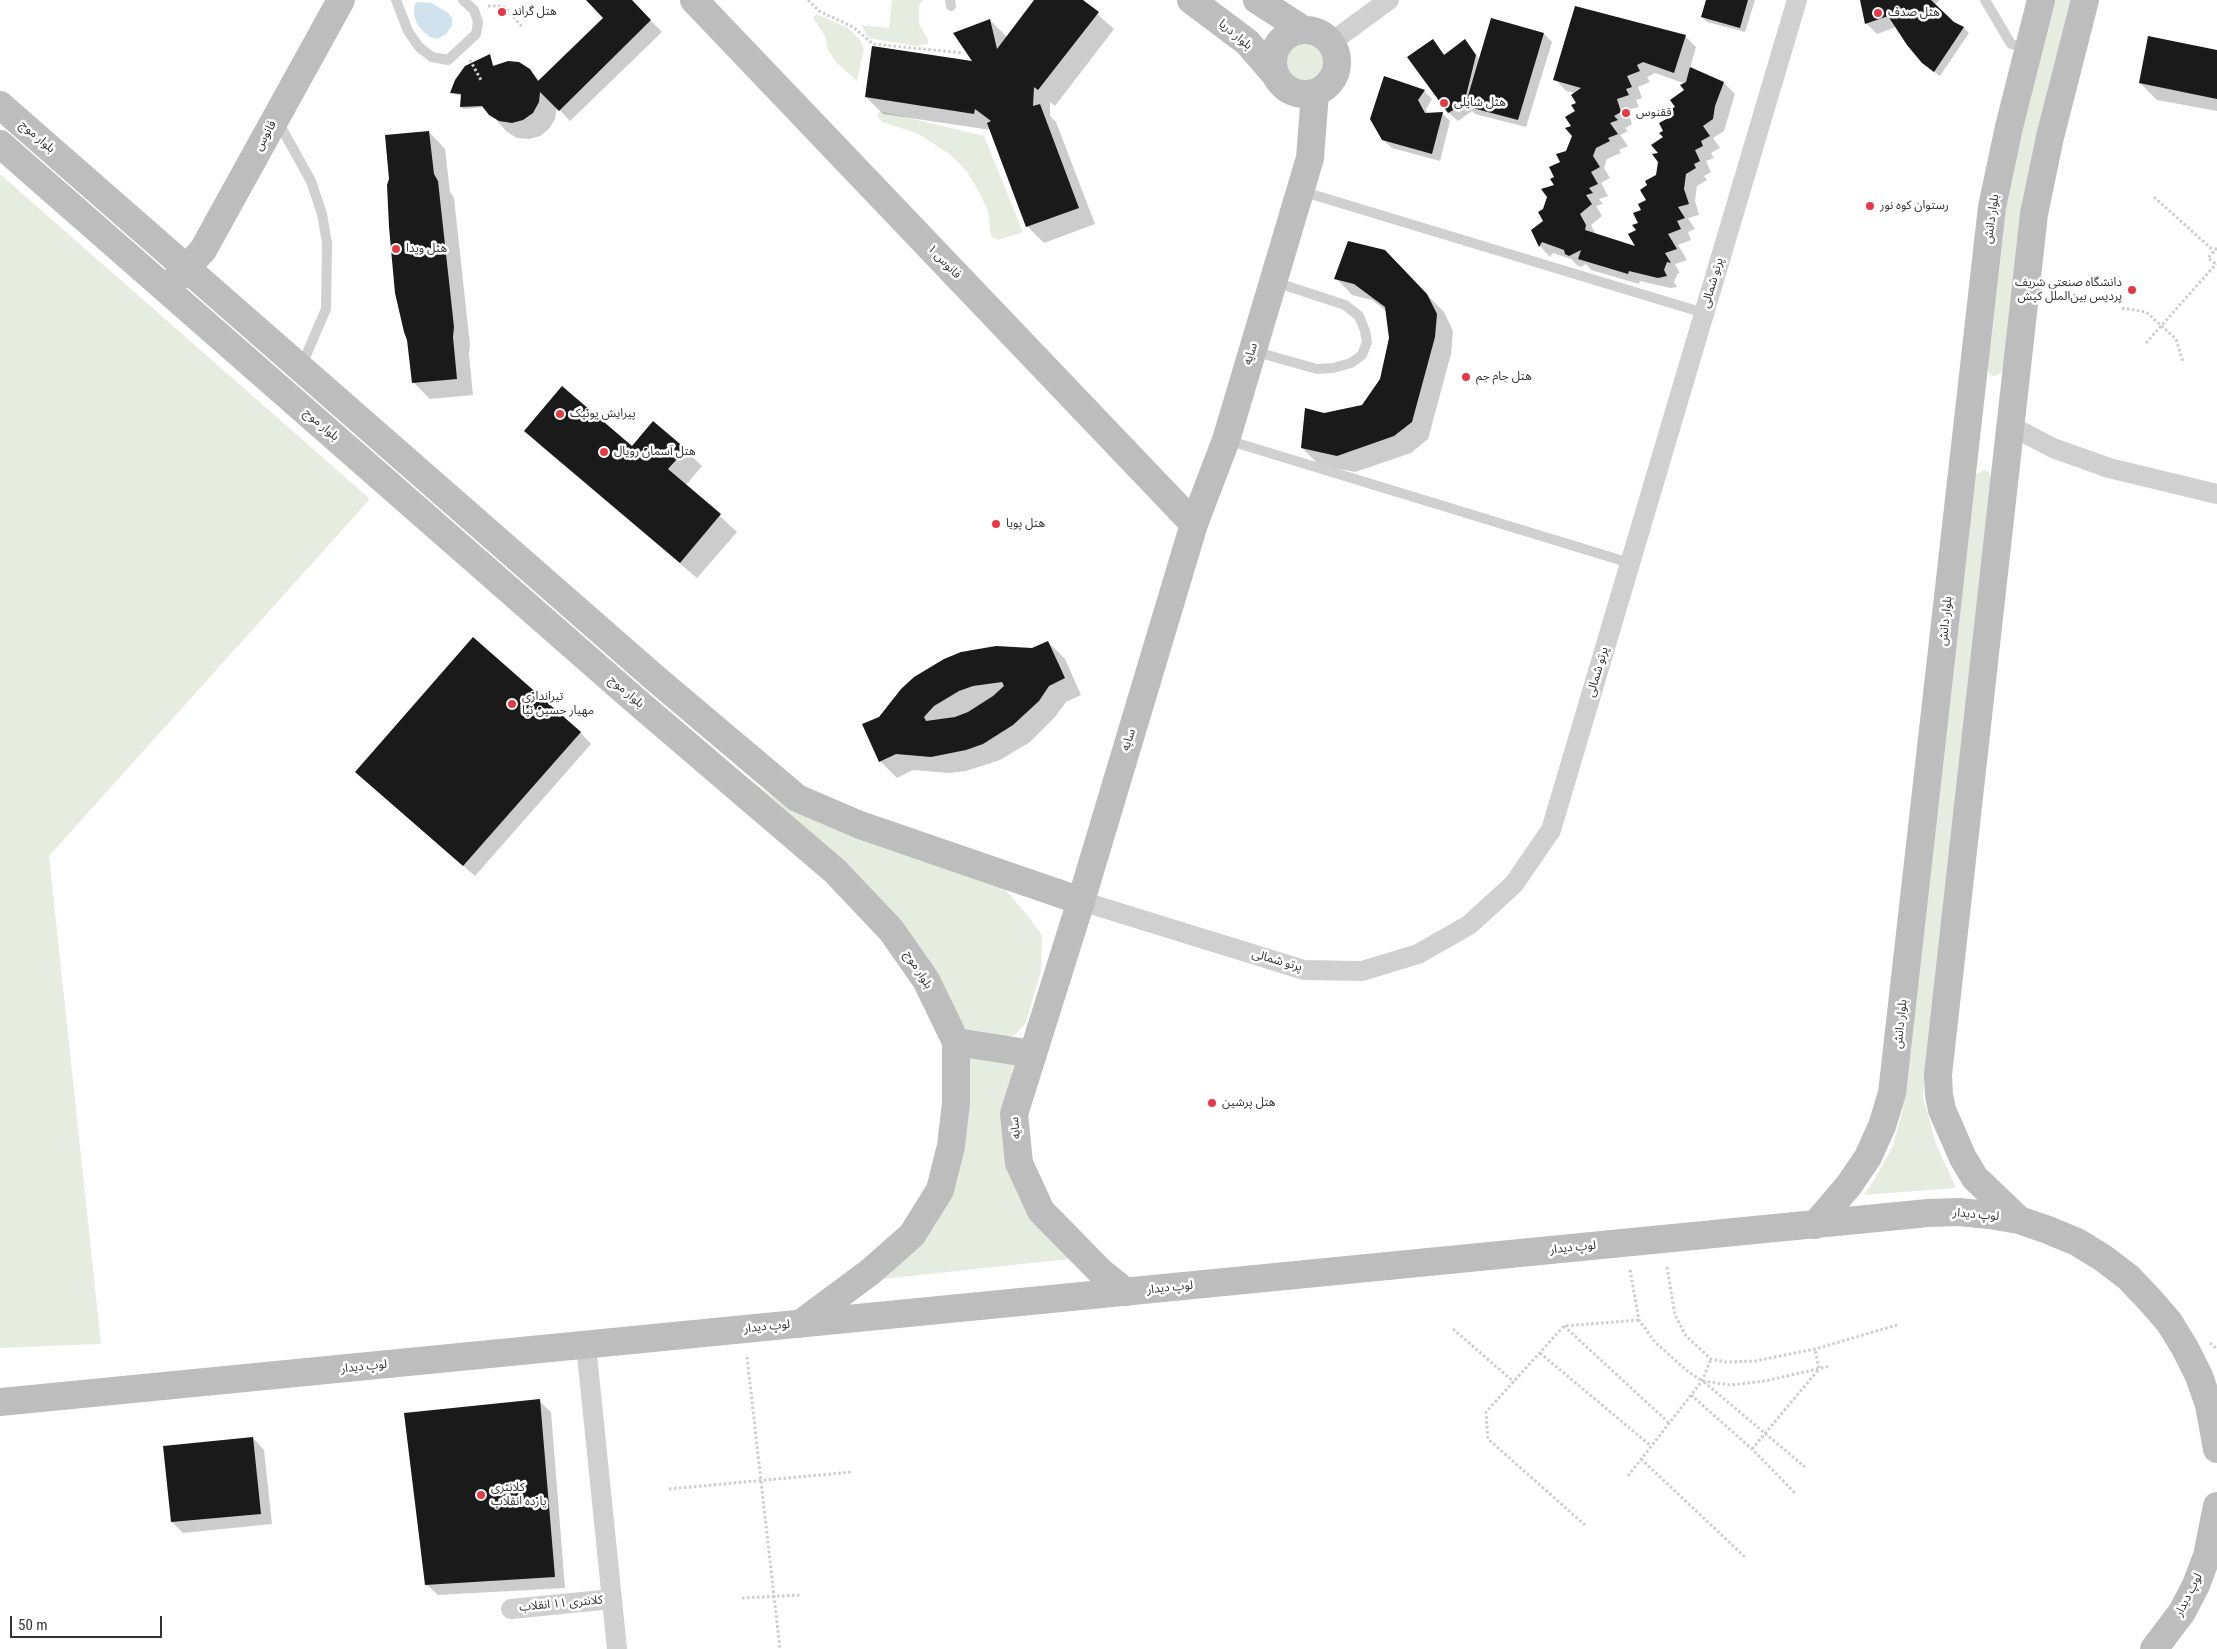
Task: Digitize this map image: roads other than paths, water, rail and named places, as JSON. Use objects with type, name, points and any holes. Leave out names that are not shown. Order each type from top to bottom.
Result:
[{"type":"street","name":"فانوس","points":[[166,290],[204,250],[342,0]]},
{"type":"street","name":"فانوس ۱","points":[[694,0],[1194,524]]},
{"type":"street","name":"بلوار دریا","points":[[1192,0],[1246,42],[1274,73]]},
{"type":"street","points":[[1257,0],[1271,11],[1304,30],[1314,32],[1330,43],[1335,52],[1336,72],[1324,88],[1315,93],[1305,95],[1286,89],[1274,73],[1274,53],[1278,44],[1294,32],[1304,30]]},
{"type":"street","points":[[1330,43],[1389,0]]},
{"type":"street","name":"پرتو شمالی","points":[[1081,901],[1304,970],[1362,971],[1418,954],[1469,924],[1514,884],[1551,830],[1797,0]]},
{"type":"street","name":"بلوار دانش","points":[[1815,1225],[1849,1185],[1868,1157],[1882,1126],[1892,1093],[1992,207],[2027,48],[2040,0]]},
{"type":"street","points":[[2019,1220],[1975,1178],[1963,1158],[1942,1110],[1938,1074],[2034,214],[2050,137],[2085,0]]},
{"type":"street","name":"سایه","points":[[1126,1292],[1102,1273],[1041,1211],[1019,1163],[1014,1114],[1081,901],[1194,524],[1226,440],[1310,158],[1315,93]]},
{"type":"street","name":"بلوار موج","points":[[0,105],[656,678],[797,798],[860,825],[1081,901]]},
{"type":"street","name":"بلوار موج","points":[[0,144],[636,701],[835,871],[891,930],[926,980],[956,1042],[955,1112],[951,1146],[940,1190],[912,1235],[870,1272],[800,1324]]},
{"type":"street","points":[[1968,421],[2011,426],[2053,448],[2109,468],[2217,494]]},
{"type":"street","points":[[636,701],[656,678]]},
{"type":"street","points":[[956,1042],[1033,1054]]},
{"type":"street","name":"لوپ دیدار","points":[[0,1402],[1959,1212],[2019,1220],[2048,1230],[2077,1242],[2103,1258],[2128,1277],[2159,1310],[2185,1348],[2199,1376],[2209,1405],[2217,1449]]},
{"type":"street","points":[[586,1345],[617,1649]]},
{"type":"street","points":[[2185,1348],[2217,1370]]},
{"type":"street","name":"لوپ دیدار","points":[[2154,1649],[2182,1612],[2196,1585],[2212,1548],[2217,1506]]},
{"type":"street","name":"کلانتری ۱۱ انقلاب","points":[[510,1609],[612,1599]]},
{"type":"lane","points":[[396,0],[408,31],[418,47],[432,57],[448,60],[476,34],[478,22],[474,10],[463,0]]},
{"type":"lane","points":[[1985,0],[2011,44],[2027,48]]},
{"type":"lane","points":[[276,118],[311,181],[322,214],[328,243],[326,308],[301,368]]},
{"type":"lane","points":[[1300,190],[1704,313]]},
{"type":"lane","points":[[1252,351],[1318,369],[1333,368],[1351,363],[1362,355],[1367,342],[1360,316],[1345,304],[1273,281]]},
{"type":"lane","points":[[1226,440],[1630,563]]},
{"type":"water","points":[[417,2],[432,3],[448,13],[452,18],[452,26],[446,34],[438,39],[430,37],[423,31],[417,24],[414,15],[414,6]]},
{"type":"place","name":"هتل گراند","points":[[502,12]]},
{"type":"place","name":"هتل صدف","points":[[1878,13]]},
{"type":"place","name":"هتل شایلی","points":[[1444,103]]},
{"type":"place","name":"ققنوس","points":[[1626,113]]},
{"type":"place","name":"رستوان کوه نور","points":[[1870,206]]},
{"type":"place","name":"هتل ویدا","points":[[396,249]]},
{"type":"place","name":"دانشگاه صنعتی شریف پردیس بین‌الملل کیش","points":[[2132,290]]},
{"type":"place","name":"هتل جام جم","points":[[1466,377]]},
{"type":"place","name":"پیرایش یونیک","points":[[560,414]]},
{"type":"place","name":"هتل آسمان رویال","points":[[604,452]]},
{"type":"place","name":"هتل پویا","points":[[996,524]]},
{"type":"place","name":"تیراندازی مهیار حسین نیا","points":[[512,704]]},
{"type":"place","name":"هتل پرشین","points":[[1212,1103]]},
{"type":"place","name":"کلانتری یازده انقلاب","points":[[481,1495]]}]
